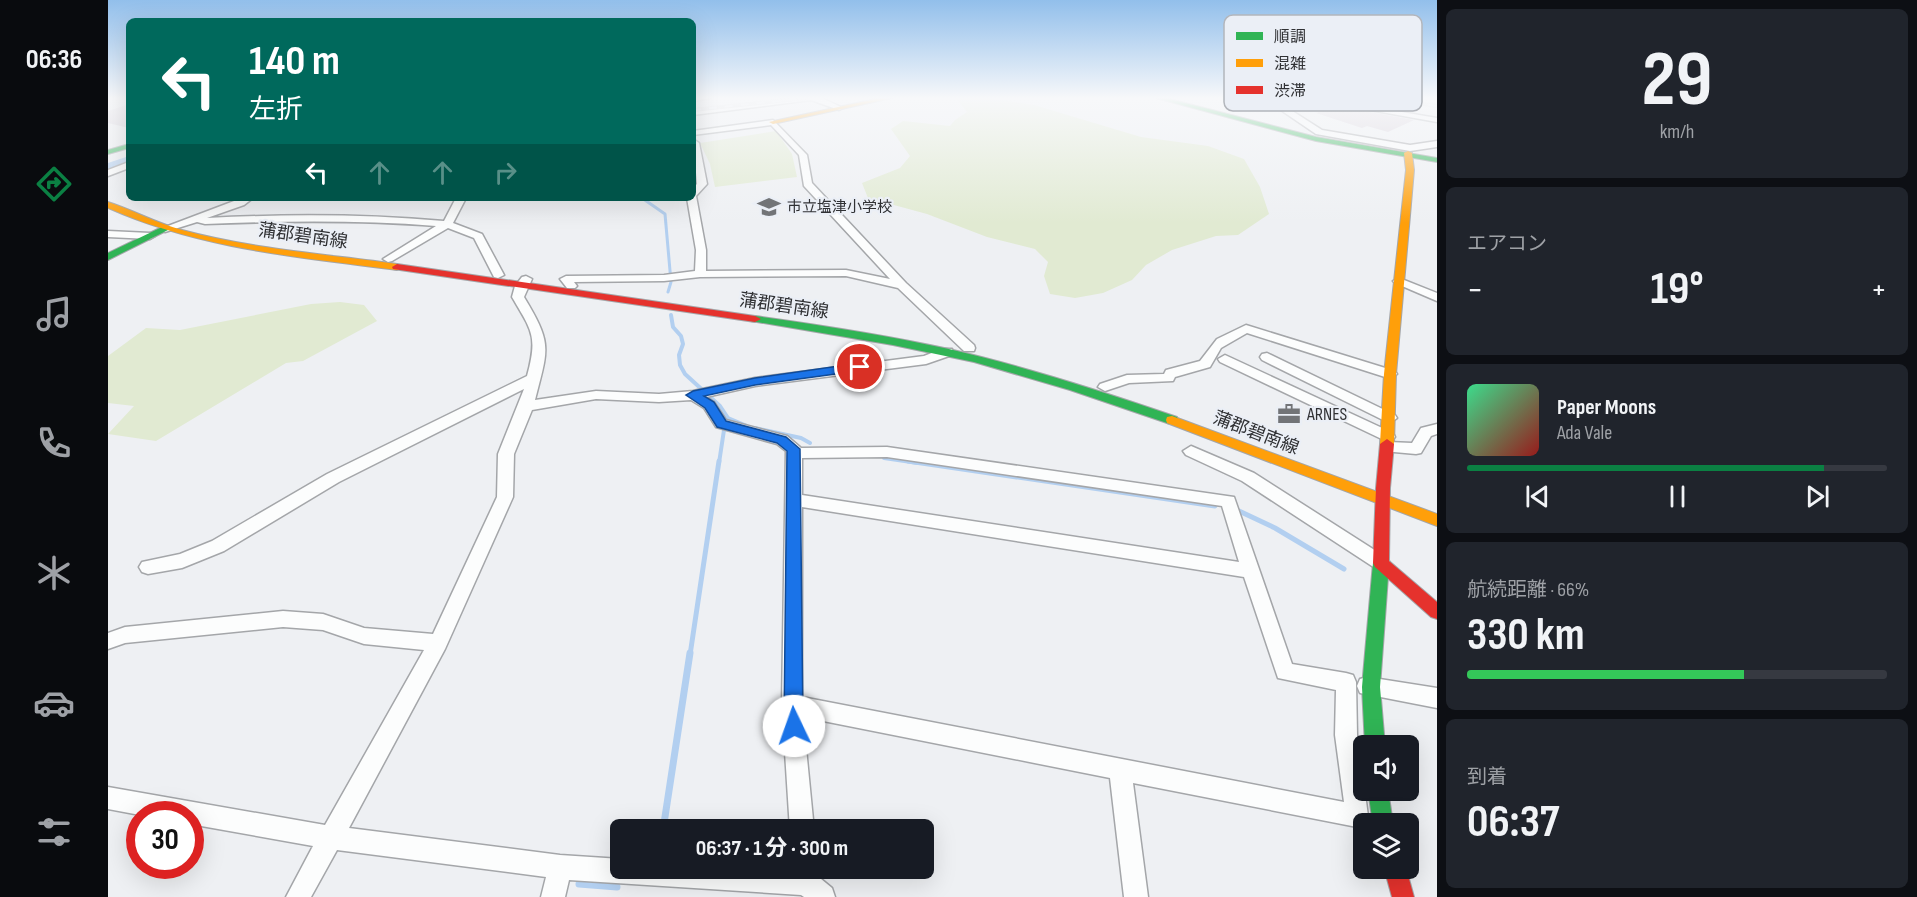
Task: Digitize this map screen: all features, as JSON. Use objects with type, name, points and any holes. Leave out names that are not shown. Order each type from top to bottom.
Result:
[{"type":"main road","points":[[1321,140],[1437,158]]},
{"type":"main road","points":[[1336,140],[1408,155]]},
{"type":"main road","points":[[108,147],[126,142]]},
{"type":"main road","points":[[108,152],[126,147]]},
{"type":"main road","points":[[1374,735],[1371,687],[1390,418],[1390,374],[1410,170],[1408,155]]},
{"type":"main road","name":"蒲郡碧南線","points":[[108,195],[170,227],[219,236],[498,275],[523,282],[571,285],[826,322],[969,348],[1105,387],[1383,494],[1437,520]]},
{"type":"main road","name":"蒲郡碧南線","points":[[108,205],[202,240],[523,282],[849,333],[948,352],[1088,391],[1383,494],[1437,508]]},
{"type":"main road","points":[[108,257],[170,227]]},
{"type":"main road","points":[[1381,563],[1437,612]]},
{"type":"main road","points":[[1398,879],[1403,897]]},
{"type":"street","points":[[789,140],[803,154],[807,184],[902,285],[969,348]]},
{"type":"street","points":[[1366,140],[1414,148],[1437,144]]},
{"type":"street","points":[[696,149],[702,184],[696,191]]},
{"type":"street","points":[[108,152],[126,155]]},
{"type":"street","points":[[108,173],[126,166]]},
{"type":"street","points":[[170,227],[244,201]]},
{"type":"street","points":[[388,260],[447,224],[459,201]]},
{"type":"street","points":[[693,201],[700,249],[700,274]]},
{"type":"street","points":[[195,218],[205,220],[296,217],[385,219],[447,224],[478,236],[498,275]]},
{"type":"street","points":[[108,234],[150,236]]},
{"type":"street","points":[[571,285],[566,279],[672,277],[700,274],[846,273],[902,285]]},
{"type":"street","points":[[1399,281],[1437,297]]},
{"type":"street","points":[[298,897],[438,643],[505,497],[506,454],[526,406],[541,350],[536,327],[518,297],[523,282]]},
{"type":"street","points":[[1105,387],[1127,380],[1168,378],[1171,373],[1183,372],[1189,367],[1205,364],[1219,341],[1246,329],[1390,374]]},
{"type":"street","points":[[526,406],[596,395],[659,398],[700,393],[755,382],[926,360],[948,352]]},
{"type":"street","points":[[1267,357],[1390,418]]},
{"type":"street","points":[[1225,359],[1388,442],[1416,449],[1426,432],[1437,429]]},
{"type":"street","points":[[148,567],[182,561],[218,546],[333,478],[534,378]]},
{"type":"street","points":[[700,393],[721,424],[782,440],[794,449],[792,705],[801,819]]},
{"type":"street","points":[[1191,451],[1248,477],[1381,563]]},
{"type":"street","points":[[794,453],[887,452],[1228,501],[1285,672],[1437,698]]},
{"type":"street","points":[[793,500],[1251,571]]},
{"type":"street","points":[[108,641],[125,635],[283,619],[323,622],[364,636],[438,643]]},
{"type":"street","points":[[792,705],[1357,816],[1346,735],[1346,682]]},
{"type":"street","points":[[1120,769],[1136,897]]},
{"type":"street","points":[[108,798],[330,837],[560,867],[811,883]]},
{"type":"street","points":[[553,897],[560,867]]},
{"type":"green space","points":[[720,140],[782,140],[792,154],[797,177],[715,187],[710,164],[700,143]]},
{"type":"green space","points":[[899,140],[1162,140],[1208,146],[1244,159],[1260,187],[1269,214],[1238,235],[1216,236],[1172,250],[1146,265],[1132,280],[1103,293],[1075,298],[1050,294],[1044,276],[1048,262],[1035,249],[987,237],[927,214],[868,198],[862,183],[900,168],[910,156]]},
{"type":"green space","points":[[340,302],[364,305],[377,321],[303,361],[286,363],[156,441],[108,434],[134,406],[108,403],[108,356],[146,328],[180,330],[311,304]]},
{"type":"waterway","points":[[108,168],[126,162]]},
{"type":"waterway","points":[[646,201],[665,214],[671,282],[668,292]]},
{"type":"waterway","points":[[671,315],[673,327],[681,336],[683,344],[679,355],[680,365],[685,374],[720,406],[728,418],[747,426]]},
{"type":"waterway","points":[[755,428],[801,438],[810,443]]},
{"type":"waterway","points":[[719,463],[724,430]]},
{"type":"waterway","points":[[884,458],[918,463]]},
{"type":"waterway","points":[[690,655],[719,461]]},
{"type":"waterway","points":[[908,461],[1215,506]]},
{"type":"waterway","points":[[1239,511],[1275,528],[1344,569]]},
{"type":"waterway","points":[[665,819],[690,653]]},
{"type":"waterway","points":[[579,884],[617,887]]},
{"type":"traffic: fast","points":[[1321,140],[1437,160]]},
{"type":"traffic: fast","points":[[108,152],[126,147]]},
{"type":"traffic: fast","points":[[108,257],[165,229]]},
{"type":"traffic: fast","points":[[755,319],[893,341],[975,359],[1074,387],[1172,420]]},
{"type":"traffic: fast","points":[[1374,735],[1371,687],[1381,563]]},
{"type":"traffic: fast","points":[[1380,801],[1381,813]]},
{"type":"traffic: slow","points":[[1387,444],[1390,374],[1410,170],[1408,153]]},
{"type":"traffic: slow","points":[[108,205],[142,220],[213,240],[287,253],[397,267]]},
{"type":"traffic: slow","points":[[1172,420],[1437,520]]},
{"type":"traffic: jam","points":[[397,267],[755,319]]},
{"type":"traffic: jam","points":[[1387,444],[1381,563],[1437,612]]},
{"type":"traffic: jam","points":[[1398,879],[1403,897]]},
{"type":"place","name":"市立塩津小学校","points":[[769,207]]},
{"type":"place","name":"ARNES","points":[[1289,414]]},
{"type":"route","points":[[794,726],[792,705],[794,449],[782,440],[721,424],[709,405],[693,395],[755,382],[860,367]]}]
